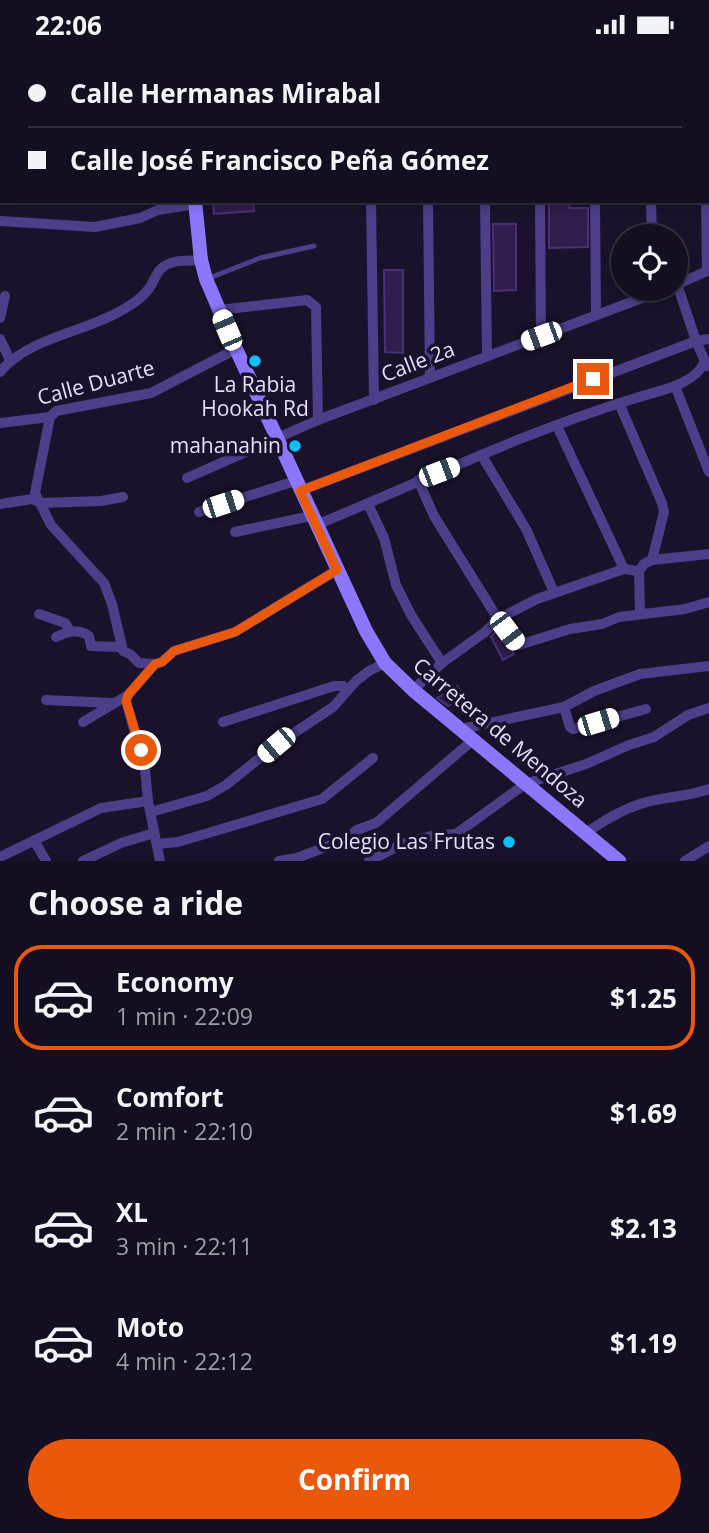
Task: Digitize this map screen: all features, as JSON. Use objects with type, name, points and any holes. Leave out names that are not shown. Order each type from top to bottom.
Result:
[{"type":"street","points":[[0,221],[95,226],[140,218],[158,210],[195,203]]},
{"type":"street","name":"Carretera de Mendoza","points":[[195,203],[201,260],[206,279],[297,486],[366,631],[385,663],[472,740],[619,861]]},
{"type":"street","points":[[371,203],[373,400]]},
{"type":"street","points":[[428,203],[430,378]]},
{"type":"street","points":[[485,203],[487,356]]},
{"type":"street","points":[[540,203],[541,336]]},
{"type":"street","points":[[596,203],[596,314]]},
{"type":"street","points":[[651,203],[652,224]]},
{"type":"street","points":[[688,279],[708,271],[706,203]]},
{"type":"street","points":[[0,372],[10,360],[71,330],[96,324],[125,309],[148,291],[155,275],[162,268],[174,262],[201,260]]},
{"type":"street","points":[[0,318],[5,296]]},
{"type":"street","points":[[219,310],[307,300],[314,303],[318,420]]},
{"type":"street","name":"Calle 2a","points":[[187,478],[318,420],[629,301]]},
{"type":"street","points":[[235,532],[314,520],[368,504],[418,480],[558,426],[675,386],[707,365],[682,301]]},
{"type":"street","points":[[0,339],[10,360]]},
{"type":"street","points":[[200,512],[297,486],[696,341],[709,339]]},
{"type":"street","name":"Calle Duarte","points":[[0,423],[50,417],[56,411],[151,393],[236,349]]},
{"type":"street","points":[[675,386],[709,472]]},
{"type":"street","points":[[620,403],[664,512],[652,561]]},
{"type":"street","points":[[50,417],[35,493],[51,525],[104,583],[112,604],[121,647],[139,663],[162,662],[174,651],[235,632],[337,570]]},
{"type":"street","points":[[558,426],[624,569]]},
{"type":"street","points":[[482,456],[526,529],[554,592]]},
{"type":"street","points":[[418,480],[434,516],[498,619],[519,645],[570,629],[602,624],[619,617],[685,609],[709,602]]},
{"type":"street","points":[[0,503],[32,499],[41,503],[101,501],[123,497]]},
{"type":"street","points":[[368,504],[384,538],[396,585],[411,615],[442,663]]},
{"type":"street","points":[[640,613],[639,571],[645,563],[709,554]]},
{"type":"street","points":[[413,690],[442,663],[485,632],[498,619],[554,592],[624,569],[639,571]]},
{"type":"street","points":[[39,614],[65,623],[70,631]]},
{"type":"street","points":[[56,637],[70,631],[84,633],[89,636],[91,646],[121,647]]},
{"type":"street","points":[[150,812],[207,796],[226,785],[276,745],[333,707],[369,671],[385,663]]},
{"type":"street","points":[[46,701],[112,703],[128,700],[155,664]]},
{"type":"street","points":[[461,729],[564,707],[618,681],[663,670],[709,666]]},
{"type":"street","points":[[223,722],[334,686],[343,686],[348,690]]},
{"type":"street","points":[[128,700],[145,769],[148,801],[160,861]]},
{"type":"street","points":[[83,722],[96,716],[112,703]]},
{"type":"street","points":[[564,707],[573,729],[646,709]]},
{"type":"street","points":[[369,861],[402,844],[431,836],[456,834],[525,784],[654,737],[688,715],[709,708]]},
{"type":"street","points":[[279,861],[344,840],[357,830],[376,823],[472,740]]},
{"type":"street","points":[[157,844],[190,839],[322,799],[373,758]]},
{"type":"street","points":[[586,833],[608,817],[638,805],[709,789]]},
{"type":"street","points":[[0,857],[101,808],[148,801]]},
{"type":"street","points":[[83,861],[121,842],[154,833]]},
{"type":"street","points":[[34,840],[46,861]]},
{"type":"street","points":[[685,861],[709,846]]},
{"type":"lane","points":[[206,279],[260,258],[314,246]]},
{"type":"building","points":[[213,203],[253,203],[254,211],[214,214]]},
{"type":"building","points":[[549,203],[569,203],[570,208],[588,208],[588,247],[549,248]]},
{"type":"building","points":[[493,224],[516,224],[516,290],[494,291]]},
{"type":"building","points":[[384,270],[403,270],[403,353],[385,352]]},
{"type":"building","points":[[496,631],[514,654],[503,660],[491,637]]},
{"type":"building","points":[[457,686],[464,697],[448,706],[437,698]]},
{"type":"place","name":"La Rabia Hookah Rd","points":[[255,361]]},
{"type":"place","name":"mahanahin","points":[[295,446]]},
{"type":"place","name":"Colegio Las Frutas","points":[[509,842]]},
{"type":"route","points":[[141,750],[126,701],[128,695],[143,681],[155,664],[162,662],[174,651],[235,632],[337,570],[300,491],[593,379]]}]
